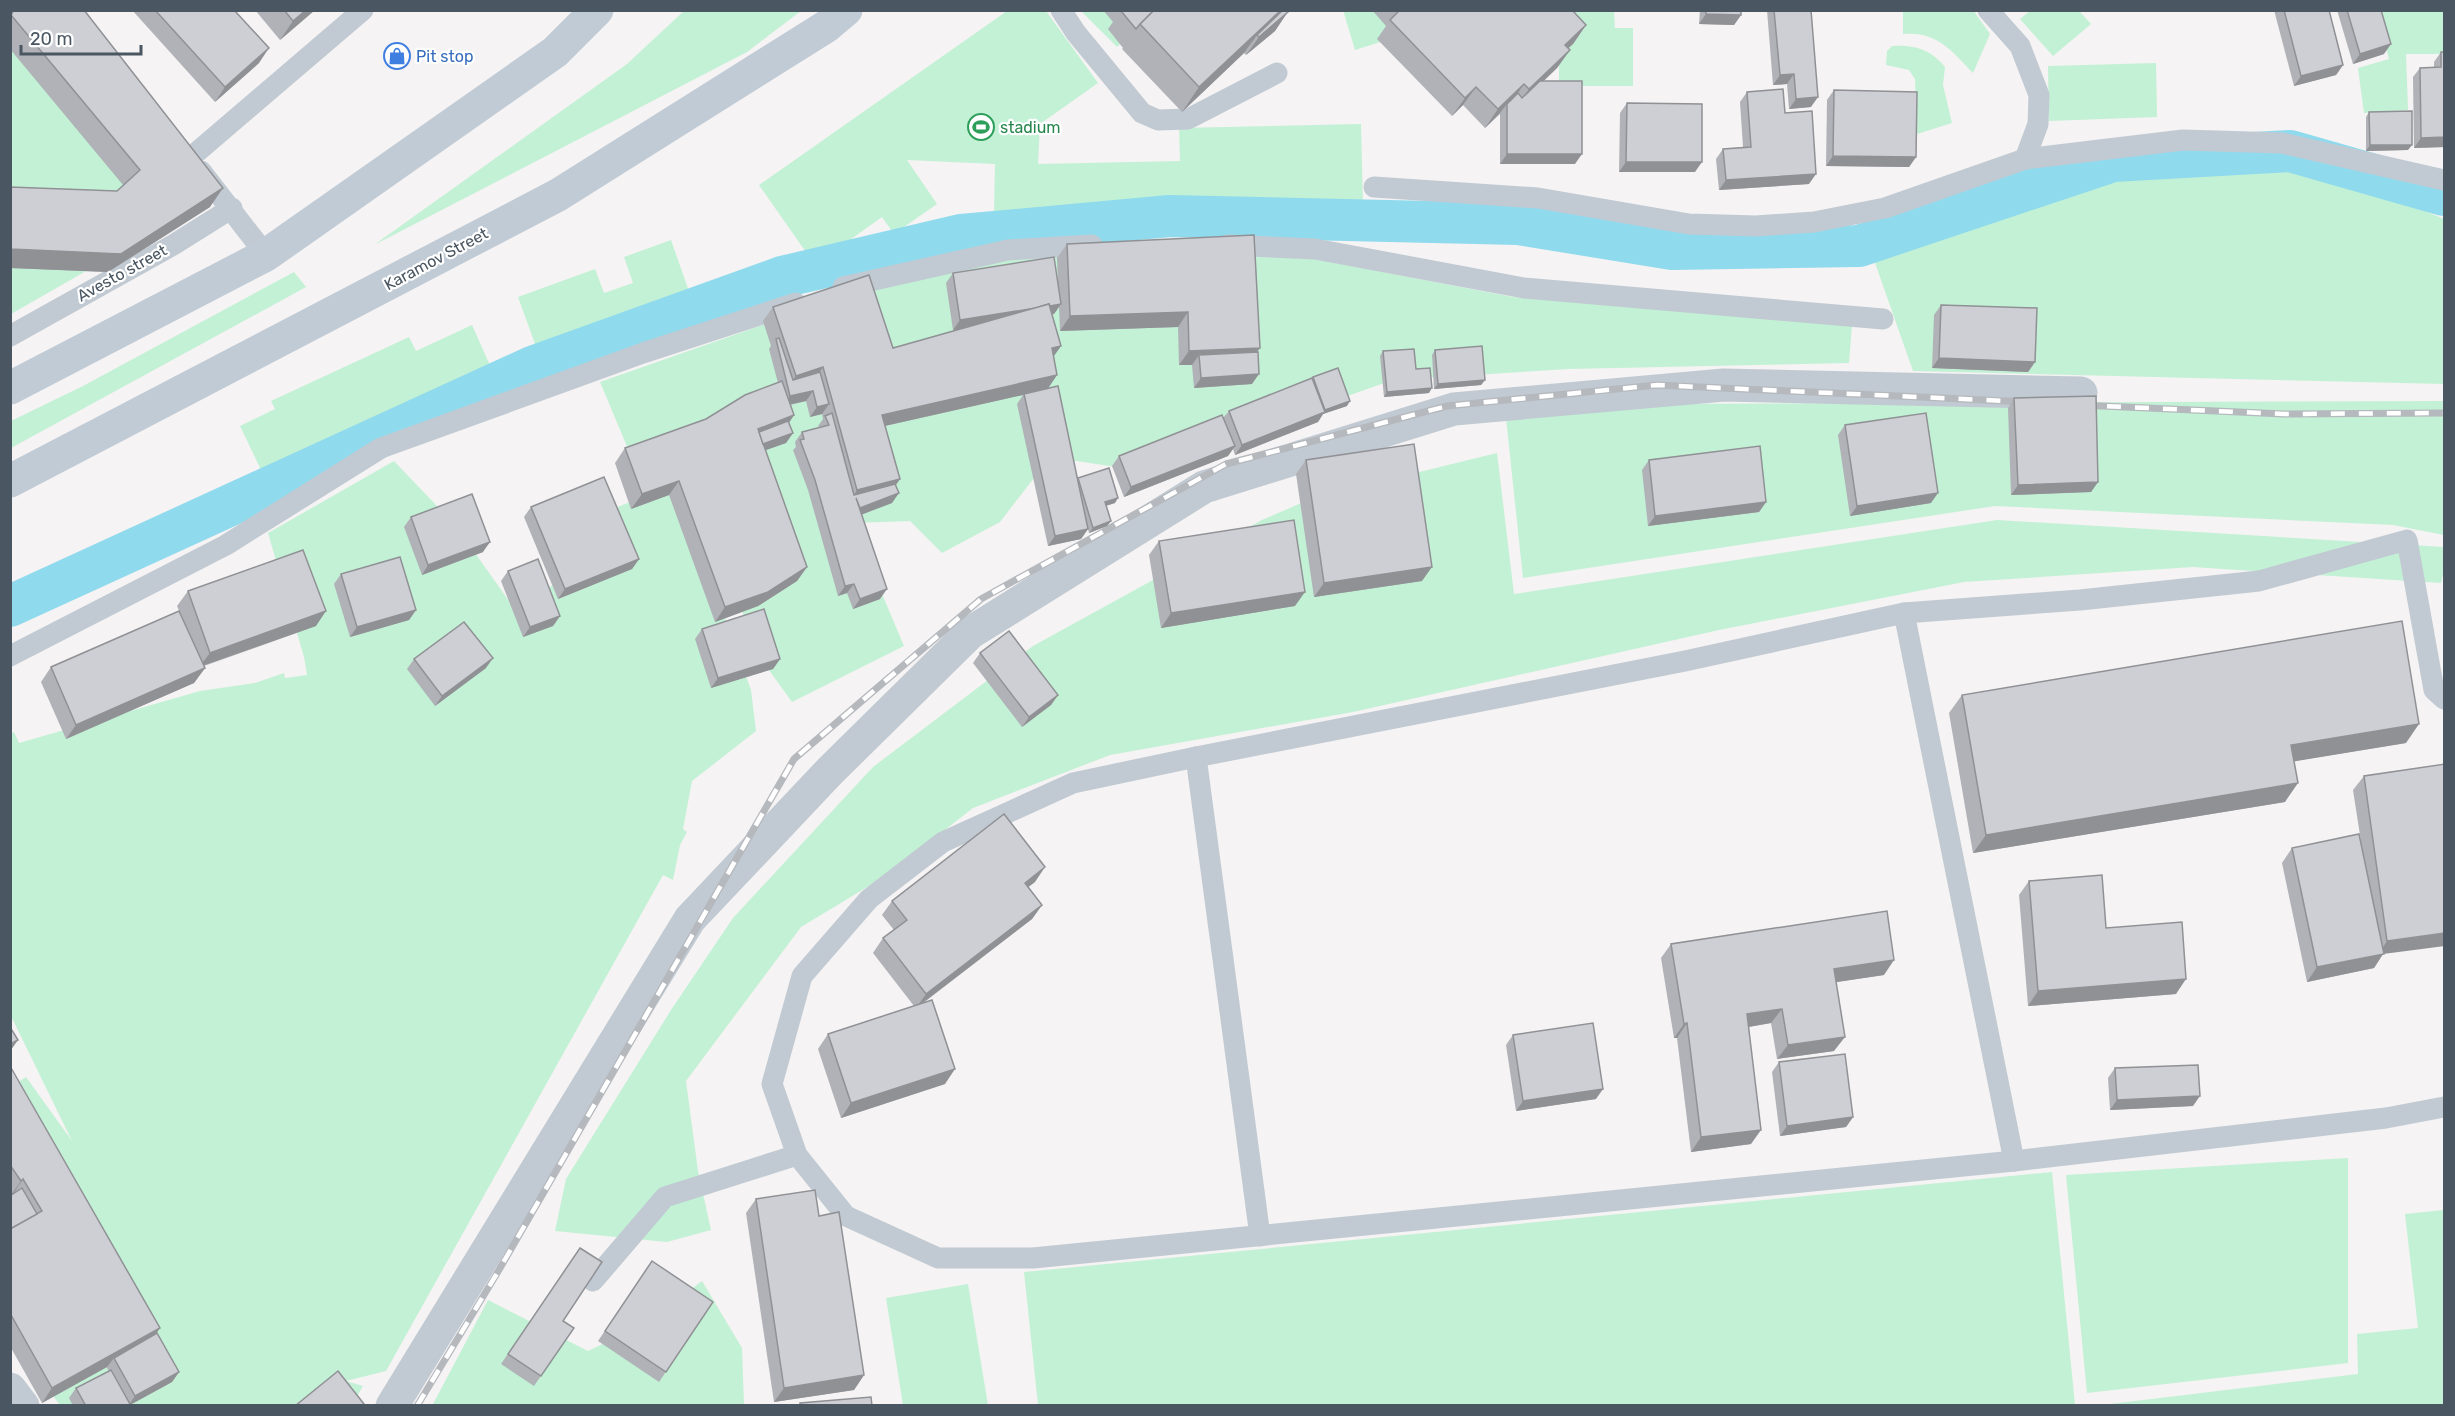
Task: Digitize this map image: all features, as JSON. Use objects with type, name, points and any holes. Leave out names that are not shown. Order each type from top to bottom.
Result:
[{"type":"main road","points":[[10,388],[266,255],[555,52],[597,10]]},
{"type":"main road","name":"Karamov Street","points":[[10,481],[558,195],[827,26],[846,10]]},
{"type":"street","points":[[392,1406],[690,919],[830,771],[970,633],[1204,487],[1454,409],[1724,385],[2081,393]]},
{"type":"street","points":[[10,1389],[23,1406]]},
{"type":"lane","points":[[190,158],[363,10]]},
{"type":"lane","points":[[1061,10],[1076,33],[1142,113],[1158,120],[1188,119],[1277,73]]},
{"type":"lane","points":[[1988,10],[2020,46],[2039,95],[2038,124],[2025,159]]},
{"type":"lane","points":[[176,139],[232,208],[266,255]]},
{"type":"lane","points":[[1374,187],[1538,198],[1689,224],[1756,226],[1814,222],[1885,208],[2025,159],[2183,140],[2282,143],[2445,180]]},
{"type":"lane","name":"Avesto street","points":[[10,336],[173,245],[232,208]]},
{"type":"lane","points":[[10,656],[226,544],[381,448],[643,353],[862,281],[1008,250],[1109,244]]},
{"type":"lane","points":[[1211,244],[1315,249],[1524,288],[1882,319]]},
{"type":"lane","points":[[2445,699],[2434,690],[2407,540],[2259,581],[2080,600],[1905,613],[1685,661],[1072,783],[943,842],[869,899],[802,976],[772,1084],[797,1155],[846,1215],[938,1258],[1033,1258],[2014,1161],[2386,1118],[2445,1107]]},
{"type":"lane","points":[[1905,613],[2014,1161]]},
{"type":"lane","points":[[1196,757],[1260,1236]]},
{"type":"lane","points":[[593,1281],[665,1197],[797,1155]]},
{"type":"green space","points":[[685,10],[801,11],[747,52],[374,245],[627,64]]},
{"type":"green space","points":[[1343,10],[1479,11],[1355,50]]},
{"type":"green space","points":[[1973,10],[1990,34],[1973,73],[1951,50],[1935,39],[1915,34],[1903,34],[1903,11]]},
{"type":"green space","points":[[1007,11],[1046,11],[1098,83],[1040,124],[1038,164],[1180,161],[1179,128],[1361,124],[1363,206],[994,214],[995,164],[907,160],[937,204],[894,234],[882,217],[815,265],[759,185]]},
{"type":"green space","points":[[1081,11],[1153,11],[1117,47]]},
{"type":"green space","points":[[1559,11],[1614,11],[1615,28],[1633,28],[1633,86],[1559,86]]},
{"type":"green space","points":[[2030,11],[2079,11],[2091,24],[2053,56],[2020,19]]},
{"type":"green space","points":[[2376,11],[2444,11],[2444,54],[2406,54],[2408,110],[2364,113],[2358,68],[2389,59]]},
{"type":"green space","points":[[10,22],[184,215],[11,314],[10,314]]},
{"type":"green space","points":[[1892,46],[1922,49],[1934,56],[1945,67],[1943,85],[1952,123],[1917,134],[1915,79],[1909,70],[1886,65],[1887,51]]},
{"type":"green space","points":[[2156,63],[2157,117],[2049,121],[2048,66]]},
{"type":"green space","points":[[2286,167],[2350,180],[2444,219],[2444,384],[1913,371],[1874,260],[1968,222],[2121,171]]},
{"type":"green space","points":[[671,240],[692,300],[539,355],[518,297],[595,269],[604,293],[633,283],[624,257]]},
{"type":"green space","points":[[1158,250],[1304,257],[1513,297],[1852,325],[1849,363],[1568,369],[1393,380],[1136,470],[1050,457],[1000,522],[942,553],[910,521],[852,523],[904,646],[792,702],[758,655],[689,464],[639,475],[600,382],[871,287],[1012,257]]},
{"type":"green space","points":[[294,272],[306,287],[11,448],[11,421],[83,386]]},
{"type":"green space","points":[[472,325],[492,370],[264,476],[240,426],[275,409],[271,401],[409,337],[416,351]]},
{"type":"green space","points":[[2444,401],[2444,535],[2393,525],[1995,506],[1523,578],[1506,418],[1658,404]]},
{"type":"green space","points":[[1497,453],[1514,594],[1997,520],[2444,547],[2444,569],[2441,583],[2193,567],[1964,582],[1719,630],[1353,712],[1110,755],[973,808],[887,875],[801,927],[686,1081],[698,1171],[711,1230],[667,1242],[555,1231],[566,1179],[671,1010],[733,918],[873,767],[1033,646],[1262,520],[1313,498]]},
{"type":"green space","points":[[394,461],[456,526],[511,604],[565,580],[568,526],[677,484],[751,690],[756,731],[692,781],[683,829],[687,832],[680,845],[673,880],[663,875],[386,1371],[346,1381],[363,1386],[352,1405],[60,1405],[11,1341],[11,1087],[26,1077],[72,1141],[11,1016],[11,734],[14,732],[19,743],[200,691],[255,683],[284,673],[285,678],[307,675],[304,657],[268,533]]},
{"type":"green space","points":[[2348,1158],[2348,1363],[2087,1393],[2066,1175]]},
{"type":"green space","points":[[2052,1172],[2075,1405],[1038,1405],[1024,1272]]},
{"type":"green space","points":[[2444,1210],[2444,1405],[2102,1405],[2358,1374],[2357,1334],[2418,1328],[2405,1214]]},
{"type":"green space","points":[[702,1281],[742,1348],[744,1405],[432,1406],[488,1300],[588,1351],[647,1323]]},
{"type":"green space","points":[[968,1284],[988,1405],[903,1405],[886,1298]]},
{"type":"building","points":[[14,10],[84,10],[223,188],[121,254],[10,249],[10,187],[117,191],[140,170],[11,15]]},
{"type":"building","points":[[155,10],[234,10],[269,48],[225,87]]},
{"type":"building","points":[[284,10],[306,10],[293,21]]},
{"type":"building","points":[[1154,10],[1281,10],[1199,87],[1140,24]]},
{"type":"building","points":[[1154,10],[1136,29],[1121,11]]},
{"type":"building","points":[[1283,10],[1288,12],[1259,37],[1257,35]]},
{"type":"building","points":[[1400,10],[1572,10],[1586,25],[1565,45],[1570,50],[1529,89],[1524,84],[1498,109],[1476,87],[1465,98],[1390,20]]},
{"type":"building","points":[[1706,10],[1741,10],[1741,15],[1706,14]]},
{"type":"building","points":[[1774,10],[1811,10],[1818,97],[1796,99],[1794,74],[1780,75]]},
{"type":"building","points":[[2284,10],[2329,10],[2343,65],[2301,76]]},
{"type":"building","points":[[2347,10],[2381,10],[2391,44],[2360,54]]},
{"type":"building","points":[[2441,52],[2445,52],[2445,137],[2421,138],[2420,68],[2441,67]]},
{"type":"building","points":[[1540,81],[1582,81],[1582,154],[1507,154],[1507,104],[1518,93],[1522,98]]},
{"type":"building","points":[[1783,89],[1785,113],[1812,111],[1816,174],[1726,180],[1723,149],[1751,147],[1747,92]]},
{"type":"building","points":[[1834,90],[1917,92],[1916,157],[1833,156]]},
{"type":"building","points":[[1627,103],[1702,104],[1702,162],[1626,162]]},
{"type":"building","points":[[2412,111],[2412,145],[2370,145],[2369,112]]},
{"type":"building","points":[[1254,235],[1260,348],[1189,351],[1188,312],[1070,316],[1067,244]]},
{"type":"building","points":[[1054,257],[1061,304],[1050,306],[1049,304],[960,320],[953,273]]},
{"type":"building","points":[[869,275],[893,348],[1049,304],[1061,346],[1052,348],[1057,375],[882,415],[900,479],[857,490],[823,367],[796,376],[773,307]]},
{"type":"building","points":[[1941,305],[2037,308],[2035,362],[1939,358]]},
{"type":"building","points":[[779,338],[793,380],[820,372],[829,404],[817,407],[813,391],[790,396],[776,339]]},
{"type":"building","points":[[1482,346],[1485,380],[1438,384],[1435,350]]},
{"type":"building","points":[[1414,349],[1416,369],[1430,368],[1432,388],[1387,392],[1383,351]]},
{"type":"building","points":[[1258,352],[1259,374],[1201,378],[1199,355]]},
{"type":"building","points":[[1338,368],[1350,401],[1325,410],[1313,377]]},
{"type":"building","points":[[1312,378],[1325,412],[1242,445],[1229,411]]},
{"type":"building","points":[[782,381],[794,415],[758,429],[807,567],[768,592],[725,607],[679,481],[642,494],[625,448],[706,419],[745,395]]},
{"type":"building","points":[[1058,386],[1088,529],[1055,536],[1024,394]]},
{"type":"building","points":[[2096,396],[2098,482],[2018,485],[2014,398]]},
{"type":"building","points":[[832,413],[854,495],[895,484],[899,493],[860,508],[856,498],[887,589],[860,599],[854,584],[845,586],[815,480],[800,440],[804,439],[802,432],[829,425],[825,416]]},
{"type":"building","points":[[1926,413],[1938,493],[1857,506],[1845,425]]},
{"type":"building","points":[[1222,415],[1235,446],[1131,487],[1119,456]]},
{"type":"building","points":[[788,421],[793,433],[763,444],[759,432]]},
{"type":"building","points":[[1414,444],[1432,567],[1324,583],[1306,460]]},
{"type":"building","points":[[1760,446],[1766,502],[1655,516],[1649,460]]},
{"type":"building","points":[[1109,468],[1118,498],[1105,502],[1111,521],[1093,528],[1078,478]]},
{"type":"building","points":[[604,477],[639,559],[565,589],[531,507]]},
{"type":"building","points":[[472,494],[490,542],[428,565],[411,517]]},
{"type":"building","points":[[1294,520],[1305,592],[1171,613],[1159,541]]},
{"type":"building","points":[[303,550],[326,611],[210,653],[188,591]]},
{"type":"building","points":[[400,557],[416,610],[357,627],[341,574]]},
{"type":"building","points":[[538,559],[560,616],[530,627],[508,571]]},
{"type":"building","points":[[764,609],[780,659],[718,678],[702,629]]},
{"type":"building","points":[[179,611],[205,668],[76,725],[51,667]]},
{"type":"building","points":[[2402,621],[2419,724],[2291,745],[2298,783],[1986,835],[1962,695]]},
{"type":"building","points":[[464,622],[493,658],[442,696],[414,659]]},
{"type":"building","points":[[1009,631],[1058,695],[1029,717],[980,653]]},
{"type":"building","points":[[2445,764],[2445,933],[2387,941],[2364,776]]},
{"type":"building","points":[[1004,814],[1045,867],[1025,883],[1042,905],[926,994],[883,938],[907,920],[892,901]]},
{"type":"building","points":[[2359,834],[2384,954],[2317,967],[2292,848]]},
{"type":"building","points":[[2102,875],[2106,928],[2182,922],[2186,979],[2038,991],[2029,881]]},
{"type":"building","points":[[1887,911],[1894,960],[1834,969],[1845,1037],[1788,1045],[1782,1009],[1747,1014],[1761,1130],[1701,1137],[1687,1023],[1684,1024],[1671,944]]},
{"type":"building","points":[[932,1000],[955,1069],[851,1103],[828,1034]]},
{"type":"building","points":[[1593,1023],[1603,1089],[1523,1101],[1513,1035]]},
{"type":"building","points":[[10,1027],[18,1040],[10,1044]]},
{"type":"building","points":[[1845,1054],[1853,1117],[1787,1126],[1779,1062]]},
{"type":"building","points":[[2198,1065],[2200,1096],[2117,1100],[2115,1068]]},
{"type":"building","points":[[10,1066],[160,1328],[52,1388],[10,1313],[10,1229],[42,1211],[23,1179],[21,1181],[10,1165]]},
{"type":"building","points":[[22,1188],[37,1214],[10,1229],[10,1196]]},
{"type":"building","points":[[815,1190],[819,1216],[839,1212],[864,1375],[784,1388],[756,1199]]},
{"type":"building","points":[[580,1248],[602,1262],[563,1321],[574,1328],[541,1376],[508,1354]]},
{"type":"building","points":[[652,1261],[713,1302],[666,1372],[605,1331]]},
{"type":"building","points":[[157,1333],[179,1372],[135,1396],[114,1358]]},
{"type":"building","points":[[111,1370],[131,1406],[86,1406],[76,1388]]},
{"type":"building","points":[[338,1371],[364,1404],[362,1406],[295,1406]]},
{"type":"building","points":[[871,1397],[872,1406],[800,1406],[800,1403]]},
{"type":"waterway","points":[[10,606],[532,367],[782,277],[961,235],[1170,216],[1518,224],[1672,249],[1859,246],[2113,161],[2290,151],[2444,195]]},
{"type":"railway","points":[[417,1406],[496,1275],[794,759],[981,599],[1226,464],[1447,406],[1657,385],[2028,402]]},
{"type":"railway","points":[[2079,405],[2284,414],[2444,413]]},
{"type":"place","name":"Pit stop","points":[[397,56]]},
{"type":"place","name":"stadium","points":[[981,127]]}]
